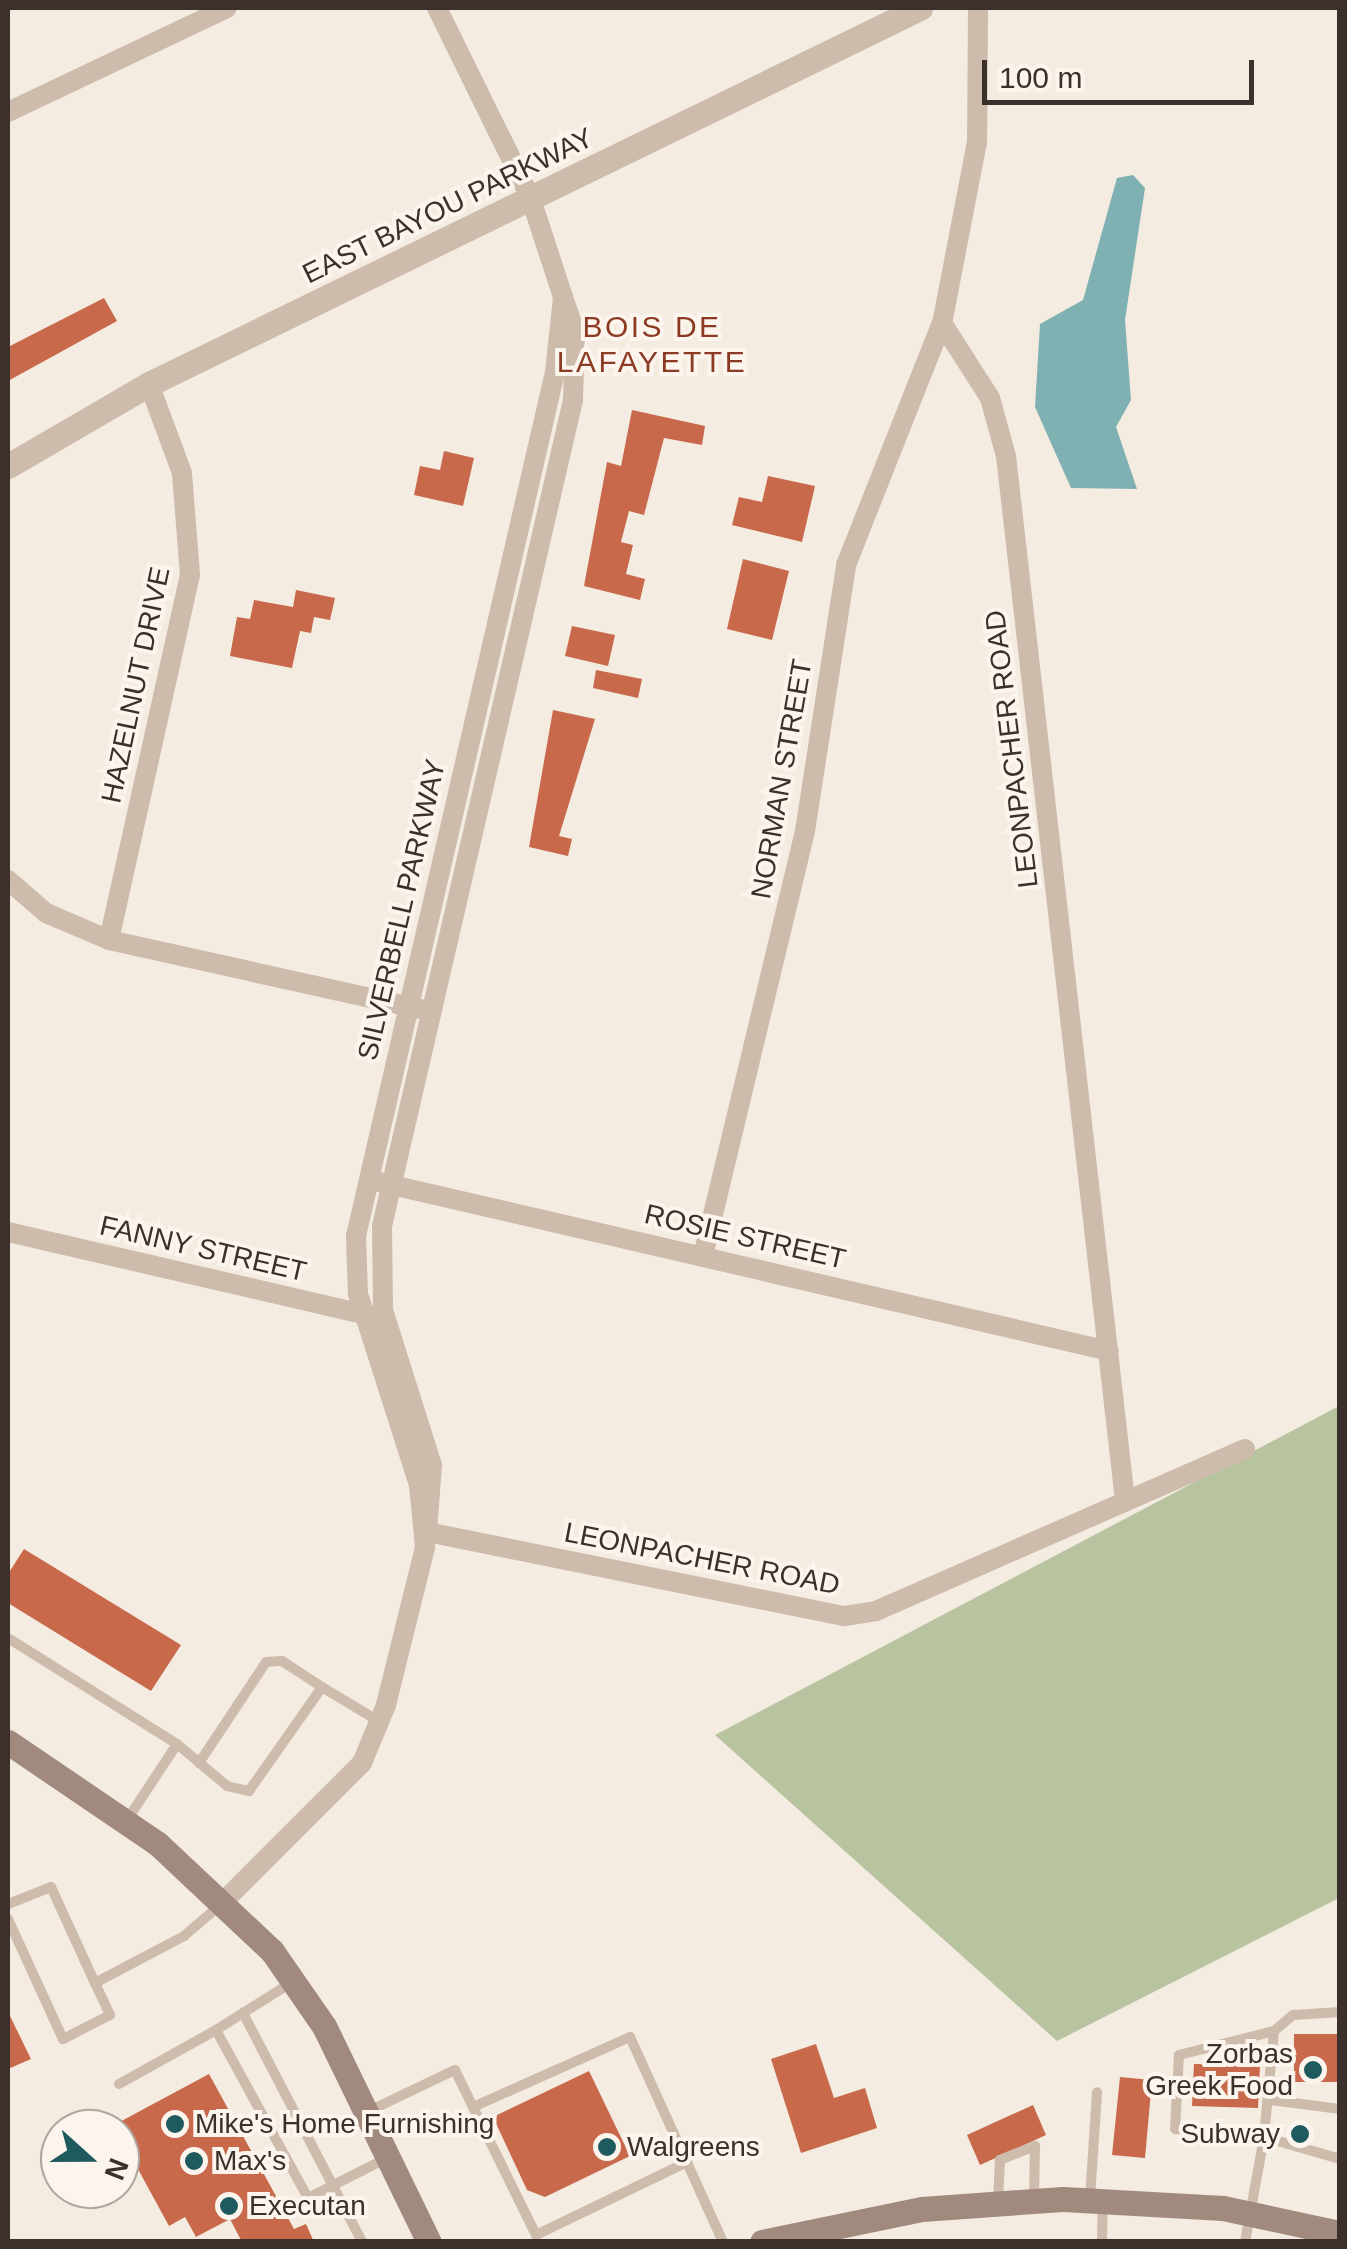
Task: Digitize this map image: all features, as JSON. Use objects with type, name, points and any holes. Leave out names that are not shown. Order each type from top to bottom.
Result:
[{"type":"main road","points":[[8,1742],[126,1820],[224,1901],[295,1980],[367,2112],[429,2242]]},
{"type":"main road","points":[[762,2242],[853,2231],[998,2202],[1097,2199],[1250,2213],[1340,2233]]},
{"type":"street","points":[[8,112],[227,8]]},
{"type":"street","name":"SILVERBELL PARKWAY","points":[[224,1901],[346,1786],[380,1722],[426,1532],[430,1454],[386,1318],[379,1254],[419,1008],[555,372],[562,297],[530,200],[437,8]]},
{"type":"street","name":"EAST BAYOU PARKWAY","points":[[8,466],[149,384],[920,8]]},
{"type":"street","points":[[942,323],[977,142],[978,8]]},
{"type":"street","name":"NORMAN STREET","points":[[703,1256],[804,831],[846,565],[942,323]]},
{"type":"street","name":"LEONPACHER ROAD","points":[[942,323],[990,398],[1006,456],[1125,1501]]},
{"type":"street","name":"HAZELNUT DRIVE","points":[[108,940],[190,576],[182,473],[149,384]]},
{"type":"street","points":[[8,880],[46,913],[108,940],[419,1008]]},
{"type":"street","name":"SILVERBELL PARKWAY","points":[[419,1008],[367,1180],[354,1262],[364,1315],[409,1448],[426,1532]]},
{"type":"street","name":"ROSIE STREET","points":[[367,1180],[1110,1350]]},
{"type":"street","name":"FANNY STREET","points":[[8,1232],[386,1318]]},
{"type":"street","name":"LEONPACHER ROAD","points":[[426,1532],[845,1616],[876,1611],[1245,1449]]},
{"type":"lane","points":[[8,1638],[177,1744],[238,1790],[259,1785],[322,1687]]},
{"type":"lane","points":[[200,1763],[266,1662],[282,1661],[380,1722]]},
{"type":"lane","points":[[126,1820],[177,1744]]},
{"type":"lane","points":[[8,1904],[51,1887],[110,2015],[63,2040],[8,1918]]},
{"type":"lane","points":[[95,1984],[184,1936],[224,1901]]},
{"type":"lane","points":[[119,2084],[295,1980]]},
{"type":"lane","points":[[1340,2012],[1293,2015],[1274,2031],[1178,2055],[1174,2129],[1264,2137],[1340,2159]]},
{"type":"lane","points":[[243,2013],[337,2182],[362,2242]]},
{"type":"lane","points":[[216,2030],[308,2198],[387,2158]]},
{"type":"lane","points":[[1246,2242],[1270,2100],[1274,2031]]},
{"type":"lane","points":[[473,2108],[630,2037],[723,2242]]},
{"type":"lane","points":[[367,2112],[455,2070],[536,2235],[687,2162]]},
{"type":"lane","points":[[1097,2092],[1097,2199],[1102,2242]]},
{"type":"lane","points":[[1270,2100],[1340,2109]]},
{"type":"lane","points":[[998,2202],[1000,2160],[1035,2146],[1034,2200]]},
{"type":"green space","points":[[1339,1406],[1339,1898],[1057,2041],[715,1735]]},
{"type":"water","points":[[1133,175],[1145,188],[1125,320],[1131,400],[1116,427],[1137,489],[1071,488],[1035,407],[1040,324],[1083,300],[1117,178]]},
{"type":"building","points":[[104,298],[117,321],[8,381],[8,347]]},
{"type":"building","points":[[632,410],[705,426],[702,445],[664,438],[644,515],[629,511],[621,542],[633,545],[626,574],[645,579],[640,600],[584,586],[607,462],[621,466]]},
{"type":"building","points":[[444,451],[474,458],[463,506],[414,495],[420,466],[440,470]]},
{"type":"building","points":[[768,476],[815,486],[802,542],[732,525],[739,497],[762,502]]},
{"type":"building","points":[[743,559],[789,571],[772,640],[727,629]]},
{"type":"building","points":[[296,590],[335,598],[330,620],[314,617],[311,633],[300,631],[292,668],[230,656],[237,617],[250,619],[254,600],[293,607]]},
{"type":"building","points":[[572,626],[615,635],[608,666],[565,656]]},
{"type":"building","points":[[596,670],[642,679],[638,698],[593,688]]},
{"type":"building","points":[[553,710],[595,719],[559,836],[572,839],[568,856],[529,847]]},
{"type":"building","points":[[24,1549],[181,1645],[151,1691],[8,1603],[8,1574]]},
{"type":"building","points":[[8,2012],[31,2059],[8,2069]]},
{"type":"building","points":[[1294,2034],[1340,2034],[1340,2082],[1294,2082]]},
{"type":"building","points":[[816,2044],[834,2098],[865,2088],[877,2128],[801,2153],[771,2059]]},
{"type":"building","points":[[1194,2064],[1260,2065],[1258,2108],[1192,2106]]},
{"type":"building","name":"Walgreens","points":[[589,2071],[630,2156],[545,2197],[527,2190],[493,2117]]},
{"type":"building","points":[[209,2074],[294,2229],[306,2224],[314,2242],[242,2242],[230,2219],[196,2237],[185,2217],[169,2226],[140,2173],[140,2111]]},
{"type":"building","points":[[1120,2077],[1152,2080],[1145,2158],[1112,2155]]},
{"type":"building","points":[[1033,2105],[1046,2135],[980,2165],[967,2135]]},
{"type":"place","name":"Zorbas Greek Food","points":[[1313,2070]]},
{"type":"place","name":"Mike's Home Furnishing","points":[[175,2124]]},
{"type":"place","name":"Subway","points":[[1300,2134]]},
{"type":"place","name":"Walgreens","points":[[607,2147]]},
{"type":"place","name":"Max's","points":[[194,2161]]},
{"type":"place","name":"Executan","points":[[229,2206]]},
{"type":"district","name":"BOIS DE LAFAYETTE","points":[[652,344]]}]
